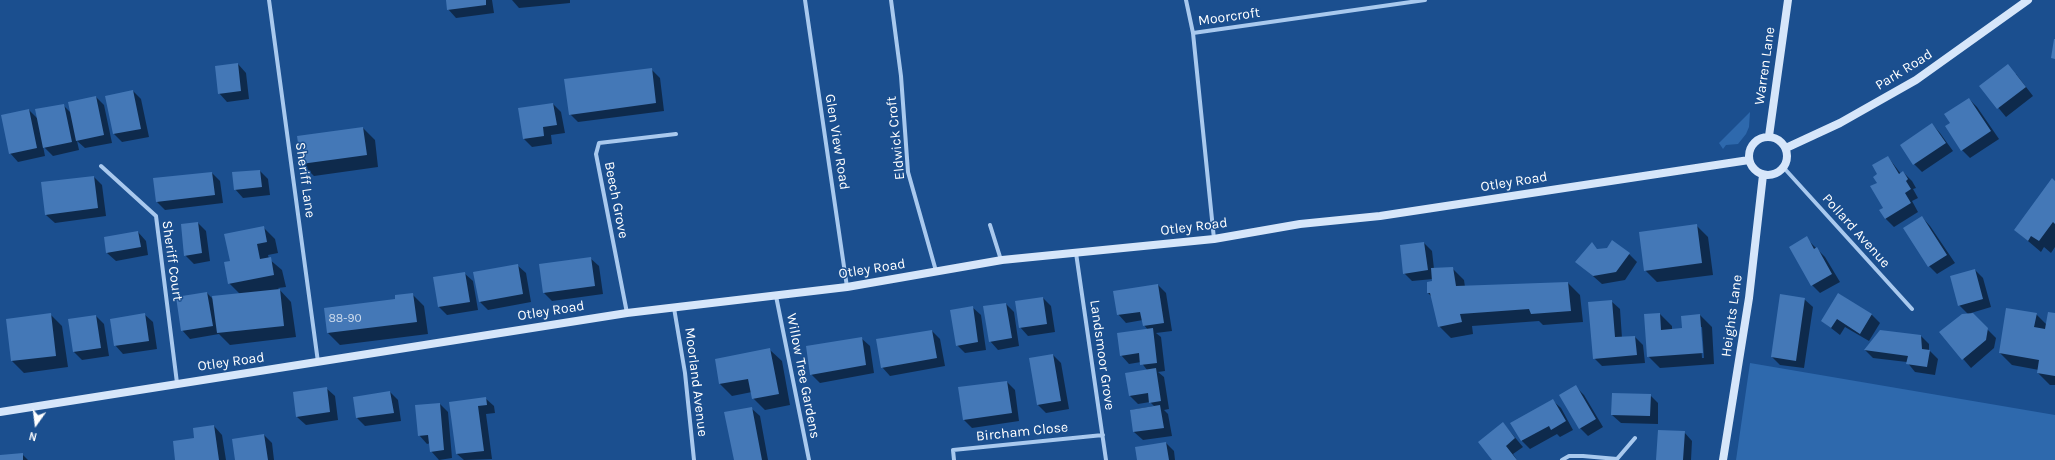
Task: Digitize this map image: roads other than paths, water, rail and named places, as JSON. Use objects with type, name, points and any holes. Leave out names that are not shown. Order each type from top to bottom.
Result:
[{"type":"street","name":"Sheriff Lane","points":[[269,0],[318,363]]},
{"type":"street","name":"Glen View Road","points":[[804,0],[848,287]]},
{"type":"street","name":"Eldwick Croft","points":[[891,0],[901,76],[908,172],[936,272]]},
{"type":"street","points":[[1186,0],[1193,33]]},
{"type":"street","name":"Moorcroft","points":[[1214,239],[1193,33],[1425,0]]},
{"type":"street","name":"Warren Lane","points":[[1769,136],[1788,0]]},
{"type":"street","name":"Park Road","points":[[1786,148],[1840,123],[1916,80],[2028,0]]},
{"type":"street","name":"Beech Grove","points":[[627,313],[596,154],[600,143],[676,134]]},
{"type":"street","points":[[1769,136],[1779,140],[1786,148],[1788,158],[1784,168],[1775,174],[1763,175],[1754,169],[1749,160],[1749,154],[1753,143],[1763,137],[1769,136]]},
{"type":"street","name":"Otley Road","points":[[0,412],[627,313],[848,287],[1002,260],[1214,239],[1300,224],[1380,216],[1749,160]]},
{"type":"street","name":"Sheriff Court","points":[[101,166],[156,216],[177,383]]},
{"type":"street","name":"Pollard Avenue","points":[[1784,168],[1912,309]]},
{"type":"street","name":"Heights Lane","points":[[1723,460],[1749,298],[1763,175]]},
{"type":"street","points":[[990,225],[1002,260]]},
{"type":"street","name":"Landsmoor Grove","points":[[1076,253],[1106,460]]},
{"type":"street","name":"Willow Tree Gardens","points":[[776,296],[809,460]]},
{"type":"street","name":"Moorland Avenue","points":[[674,308],[685,373],[694,460]]},
{"type":"street","name":"Bircham Close","points":[[954,460],[953,450],[1103,435]]},
{"type":"street","points":[[1562,460],[1569,456],[1617,459],[1635,438]]}]
